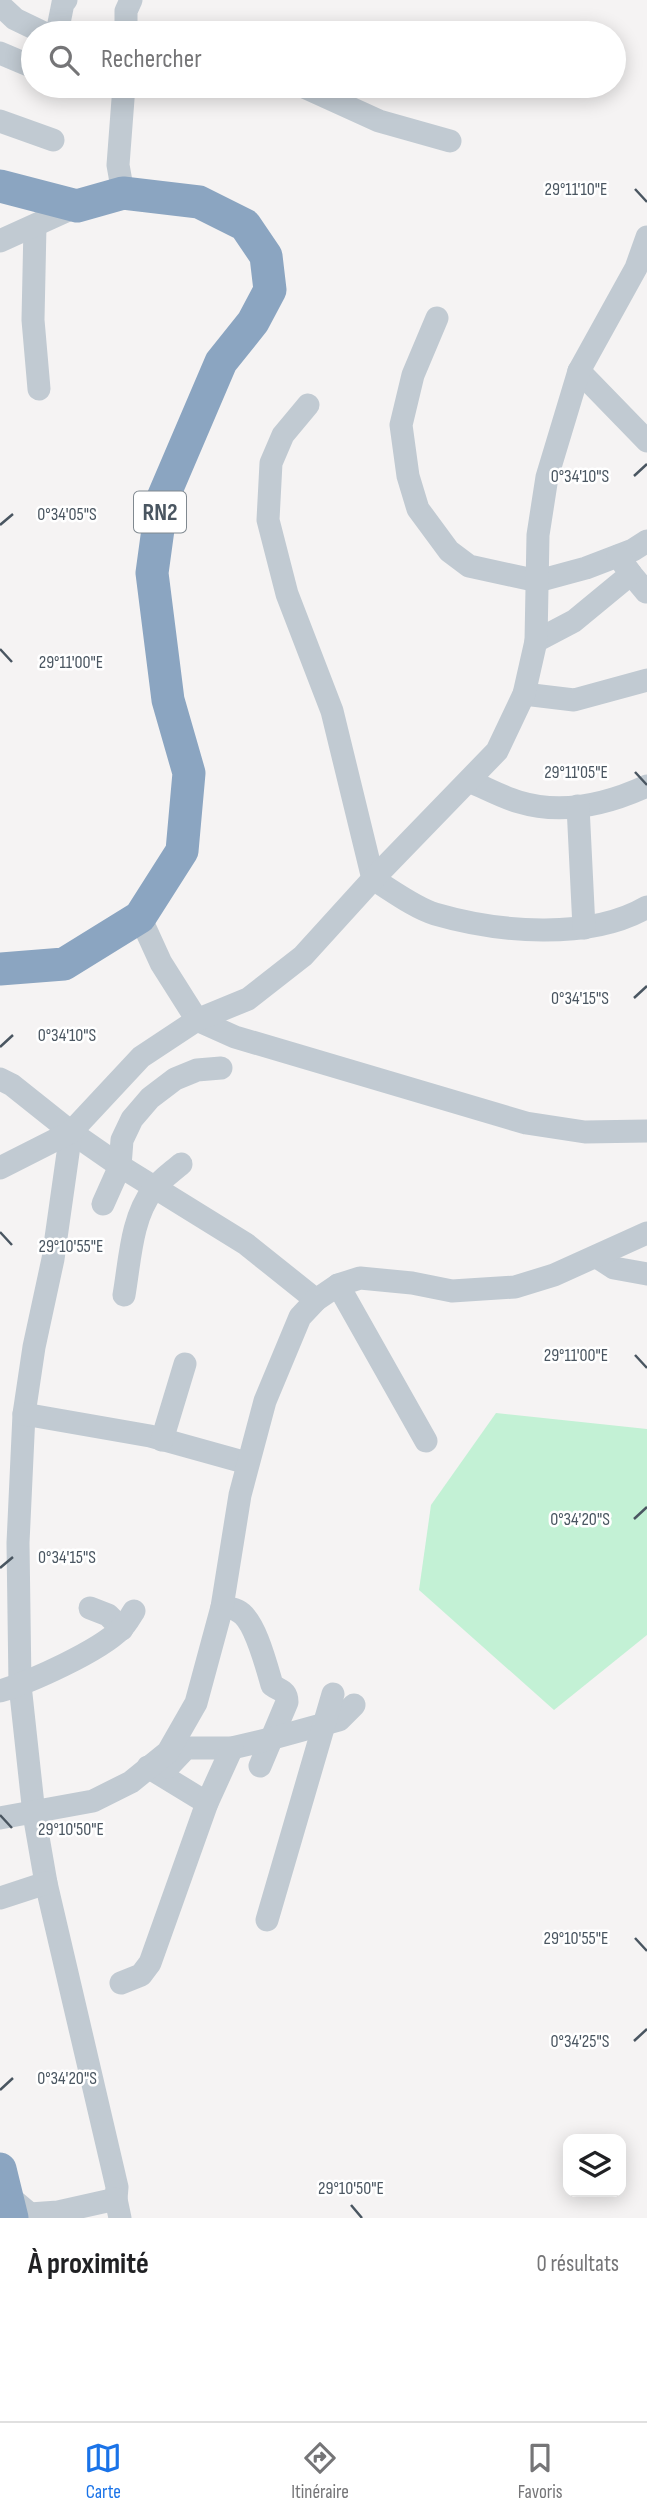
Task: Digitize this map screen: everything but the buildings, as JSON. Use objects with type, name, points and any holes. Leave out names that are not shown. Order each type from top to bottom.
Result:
[{"type":"highway","points":[[0,186],[77,206]]},
{"type":"highway","name":"RN2","points":[[0,969],[64,964],[140,917],[182,851],[189,773],[168,699],[152,573],[162,500],[221,362],[253,321],[270,290],[266,256],[245,225],[199,202],[123,193],[77,206]]},
{"type":"street","points":[[59,21],[66,0]]},
{"type":"street","points":[[126,21],[126,11],[131,0]]},
{"type":"street","points":[[0,5],[21,22]]},
{"type":"street","points":[[0,53],[21,62]]},
{"type":"street","points":[[119,98],[118,165],[123,193]]},
{"type":"street","points":[[328,98],[379,121],[450,141]]},
{"type":"street","points":[[0,121],[53,140]]},
{"type":"street","points":[[0,241],[77,206]]},
{"type":"street","points":[[35,226],[33,320],[38,389]]},
{"type":"street","points":[[0,1168],[71,1132],[141,1057],[197,1020],[248,999],[294,963],[497,751],[524,694],[536,642],[538,535],[547,477],[579,371],[641,266],[647,237]]},
{"type":"street","points":[[437,318],[413,374],[401,425],[408,476],[418,509],[449,551],[469,566],[538,581],[586,568],[624,565]]},
{"type":"street","points":[[579,371],[647,441]]},
{"type":"street","points":[[308,405],[283,435],[271,463],[268,520],[287,594],[332,711],[373,879],[432,914],[514,930],[584,928],[636,913],[647,907]]},
{"type":"street","points":[[536,642],[574,621],[647,541]]},
{"type":"street","points":[[624,565],[646,592]]},
{"type":"street","points":[[524,694],[574,700],[647,680]]},
{"type":"street","points":[[469,780],[520,802],[556,808],[599,804],[647,786]]},
{"type":"street","points":[[578,806],[584,928]]},
{"type":"street","points":[[140,917],[161,963],[197,1020],[235,1037],[526,1123],[585,1132],[647,1131]]},
{"type":"street","points":[[103,1204],[120,1166],[122,1140],[132,1119],[150,1098],[175,1079],[197,1070],[220,1068]]},
{"type":"street","points":[[0,1079],[12,1085],[71,1132],[120,1166],[246,1244],[316,1300]]},
{"type":"street","points":[[5,2193],[30,2214],[118,2209],[117,2187],[46,1883],[10,1688],[24,1414],[34,1347],[53,1259],[71,1132]]},
{"type":"street","points":[[124,1295],[136,1227],[147,1198],[155,1187],[181,1164]]},
{"type":"street","points":[[155,1771],[196,1703],[222,1607],[240,1494],[265,1401],[300,1318],[316,1300],[338,1285],[360,1278],[412,1283],[452,1291],[515,1287],[554,1275],[647,1233]]},
{"type":"street","points":[[597,1257],[614,1268],[647,1274]]},
{"type":"street","points":[[338,1285],[426,1441]]},
{"type":"street","points":[[162,1440],[185,1364]]},
{"type":"street","points":[[24,1414],[162,1440],[247,1463]]},
{"type":"street","points":[[222,1607],[239,1611],[249,1621],[270,1673],[272,1685],[283,1690],[287,1696],[287,1702],[260,1766]]},
{"type":"street","points":[[10,1688],[83,1654],[128,1620],[90,1608]]},
{"type":"street","points":[[267,1920],[333,1693]]},
{"type":"street","points":[[0,1818],[34,1814],[93,1801],[155,1771],[186,1748],[232,1748],[270,1739],[340,1720],[354,1705]]},
{"type":"street","points":[[121,1983],[141,1975],[150,1964],[207,1802],[232,1748]]},
{"type":"street","points":[[155,1771],[207,1802]]},
{"type":"street","points":[[0,1899],[46,1883]]},
{"type":"green space","points":[[496,1413],[647,1429],[647,1635],[554,1710],[419,1590],[431,1505]]}]
